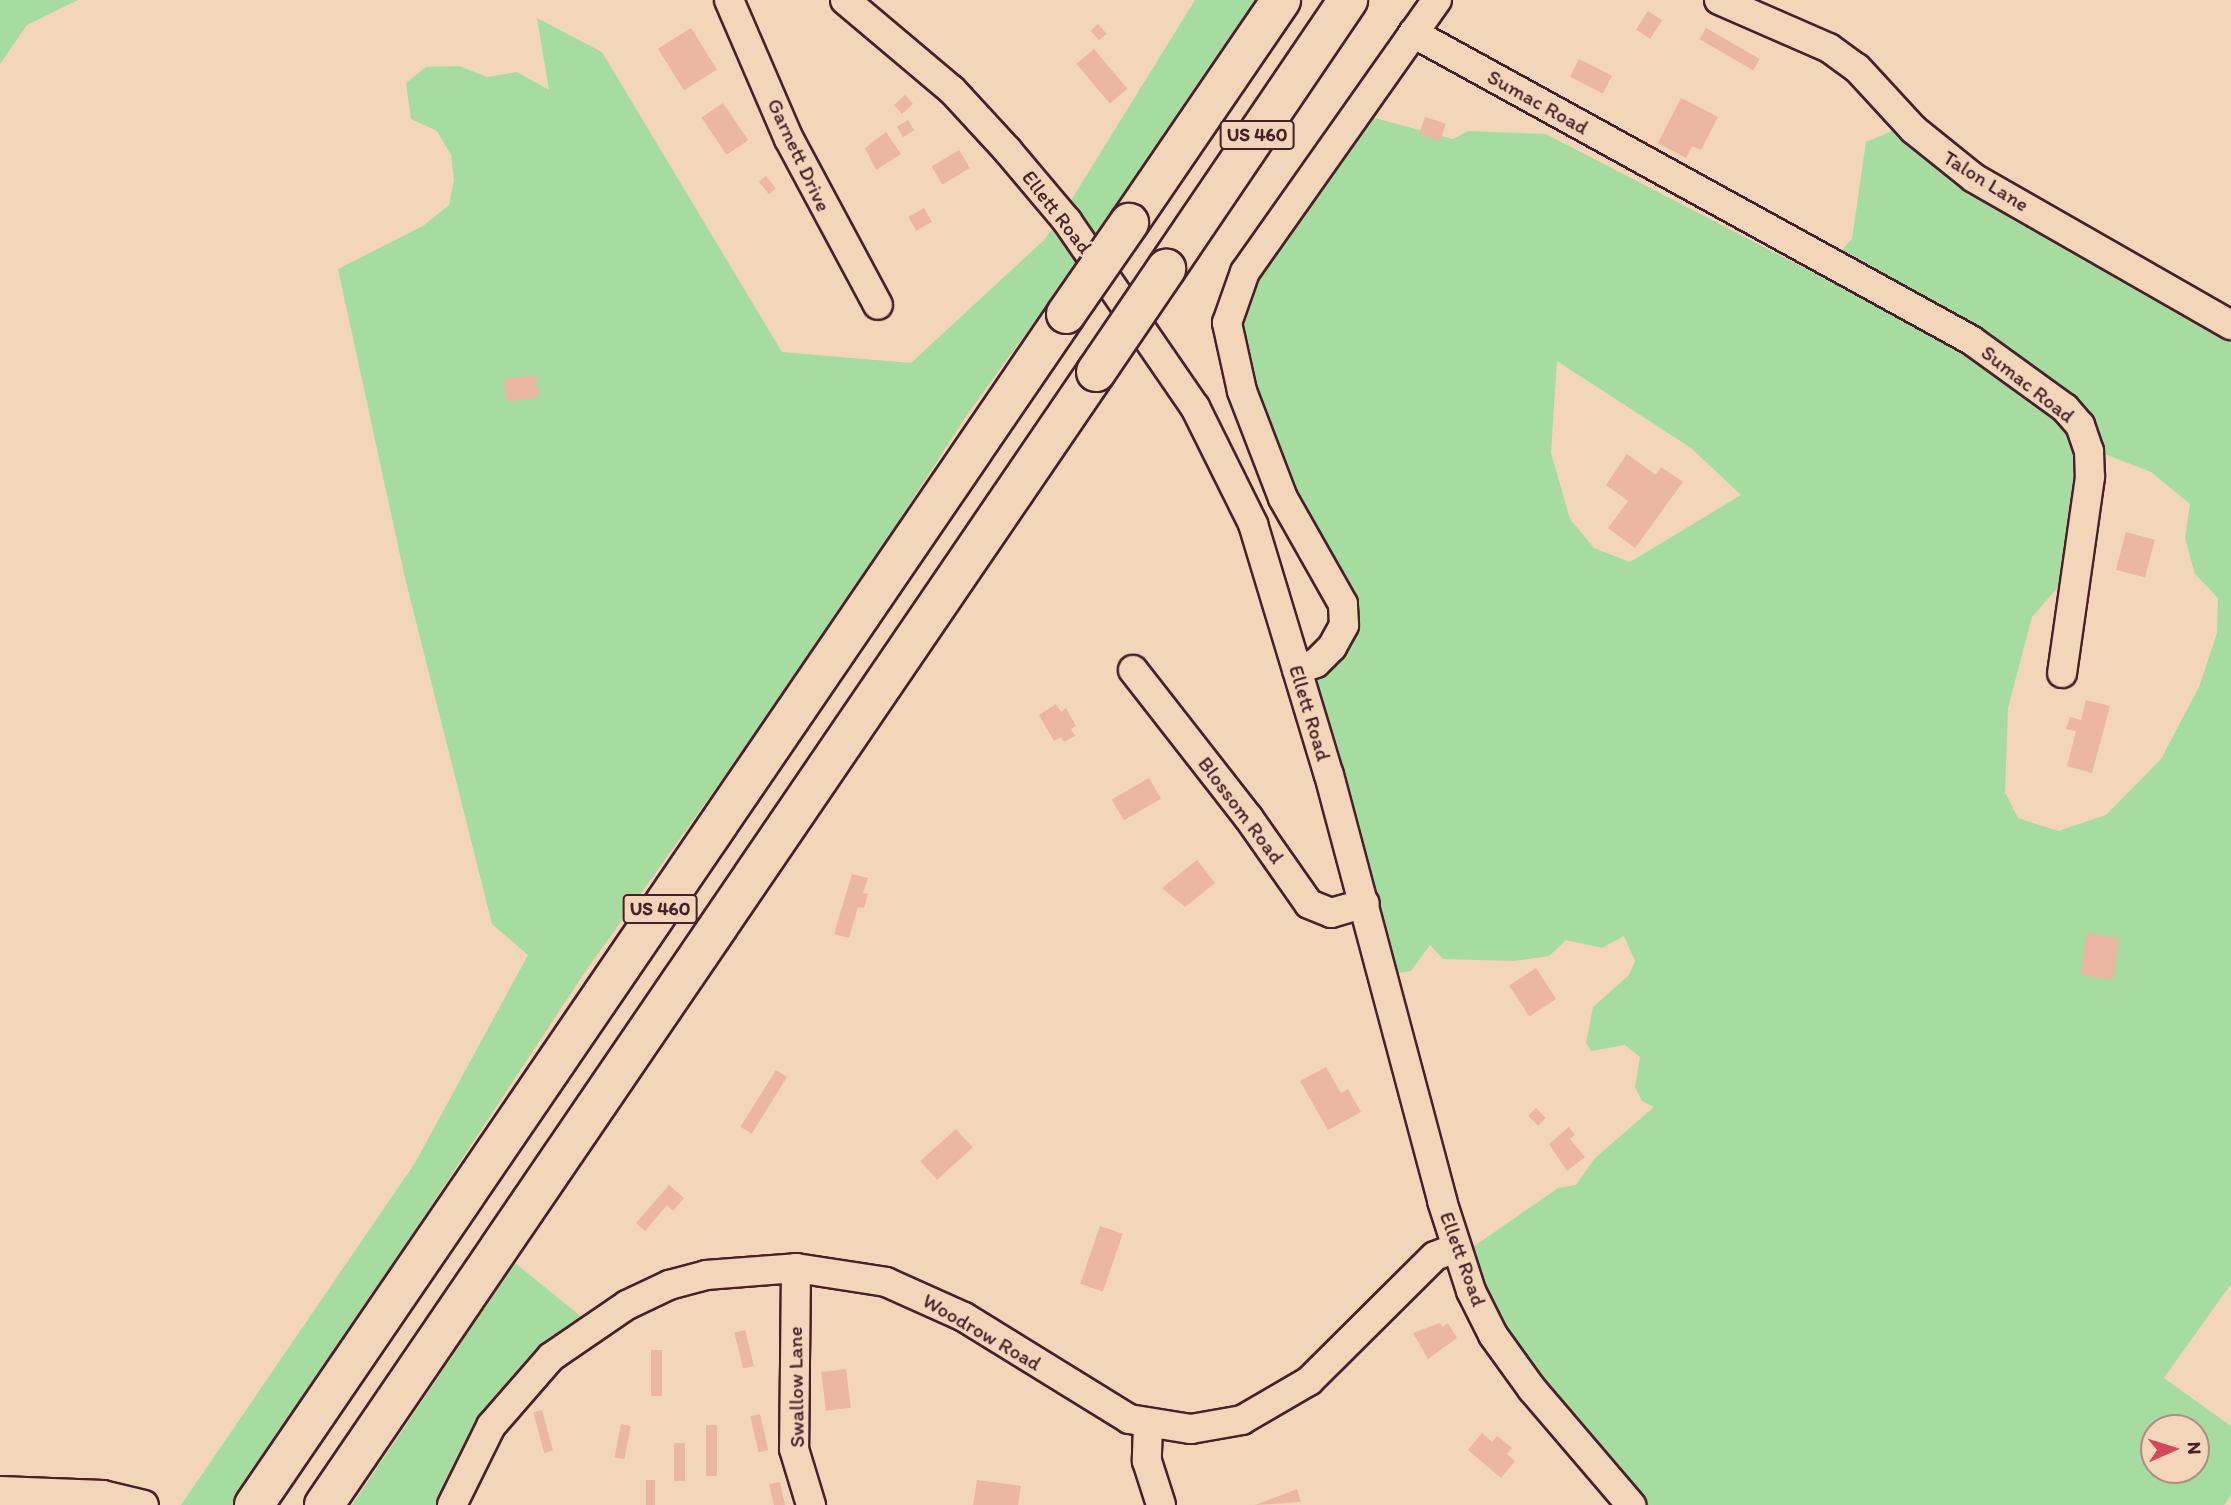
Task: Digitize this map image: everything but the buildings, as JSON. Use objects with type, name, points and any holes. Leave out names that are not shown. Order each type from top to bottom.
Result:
[{"type":"highway","name":"US 460","points":[[254,1505],[1281,0]]},
{"type":"highway","name":"US 460","points":[[324,1505],[1348,0]]},
{"type":"street","name":"Garnett Drive","points":[[729,0],[789,139],[878,305]]},
{"type":"street","name":"Ellett Road","points":[[845,0],[952,90],[1009,151],[1067,222],[1155,342],[1195,407],[1254,524],[1365,903],[1456,1248],[1493,1335],[1532,1389],[1630,1505]]},
{"type":"street","points":[[1297,670],[1316,663],[1332,647],[1344,625],[1343,604],[1283,498],[1232,358],[1227,323],[1245,272],[1437,0]]},
{"type":"street","name":"Talon Lane","points":[[1719,0],[1829,48],[1857,68],[1913,129],[1974,178],[2231,326]]},
{"type":"street","name":"Sumac Road","points":[[1413,33],[1971,340],[2065,408],[2085,438],[2090,477],[2062,673]]},
{"type":"street","name":"Blossom Road","points":[[1133,670],[1248,817],[1310,904],[1331,913],[1365,903]]},
{"type":"street","name":"Woodrow Road","points":[[452,1505],[491,1426],[529,1379],[570,1341],[669,1285],[720,1273],[796,1268],[871,1278],[924,1297],[988,1331],[1104,1407],[1148,1425],[1209,1428],[1262,1411],[1309,1381],[1435,1256],[1456,1248]]},
{"type":"street","name":"Swallow Lane","points":[[796,1268],[794,1449],[811,1505]]},
{"type":"street","points":[[1148,1425],[1147,1461],[1161,1505]]},
{"type":"street","points":[[0,1491],[103,1495],[144,1505]]},
{"type":"green space","points":[[0,0],[78,0],[27,25],[0,64]]},
{"type":"green space","points":[[1195,0],[1257,0],[1096,236],[1070,202]]},
{"type":"green space","points":[[537,18],[602,52],[782,352],[911,363],[1044,240],[1056,223],[1081,257],[967,415],[823,638],[585,972],[234,1505],[181,1505],[415,1163],[528,955],[492,924],[405,578],[338,269],[423,226],[449,205],[454,180],[451,155],[437,131],[411,119],[406,83],[426,67],[459,66],[487,77],[517,72],[549,90]]},
{"type":"green space","points":[[1367,116],[1453,139],[1468,131],[1546,134],[1818,275],[1852,239],[1866,142],[1890,132],[1900,120],[2231,332],[2231,1284],[2164,1378],[2231,1426],[2231,1495],[2224,1505],[1642,1505],[1511,1345],[1467,1251],[1558,1188],[1576,1185],[1594,1159],[1654,1107],[1642,1101],[1635,1087],[1640,1057],[1625,1045],[1591,1051],[1586,1043],[1593,1007],[1629,975],[1635,961],[1624,936],[1602,948],[1566,940],[1549,956],[1513,961],[1443,959],[1430,945],[1411,971],[1399,973],[1392,967],[1315,690],[1319,674],[1350,638],[1292,497],[1237,339],[1244,294]],"holes":[[[1557,361],[1691,448],[1741,495],[1630,562],[1594,548],[1570,519],[1551,453]],[[2078,455],[2107,455],[2151,472],[2190,504],[2185,538],[2195,574],[2218,598],[2217,633],[2199,687],[2161,759],[2106,815],[2058,831],[2018,818],[2005,792],[2008,708],[2032,617],[2058,587]]]},
{"type":"green space","points":[[515,1263],[583,1318],[443,1505],[352,1505]]}]
